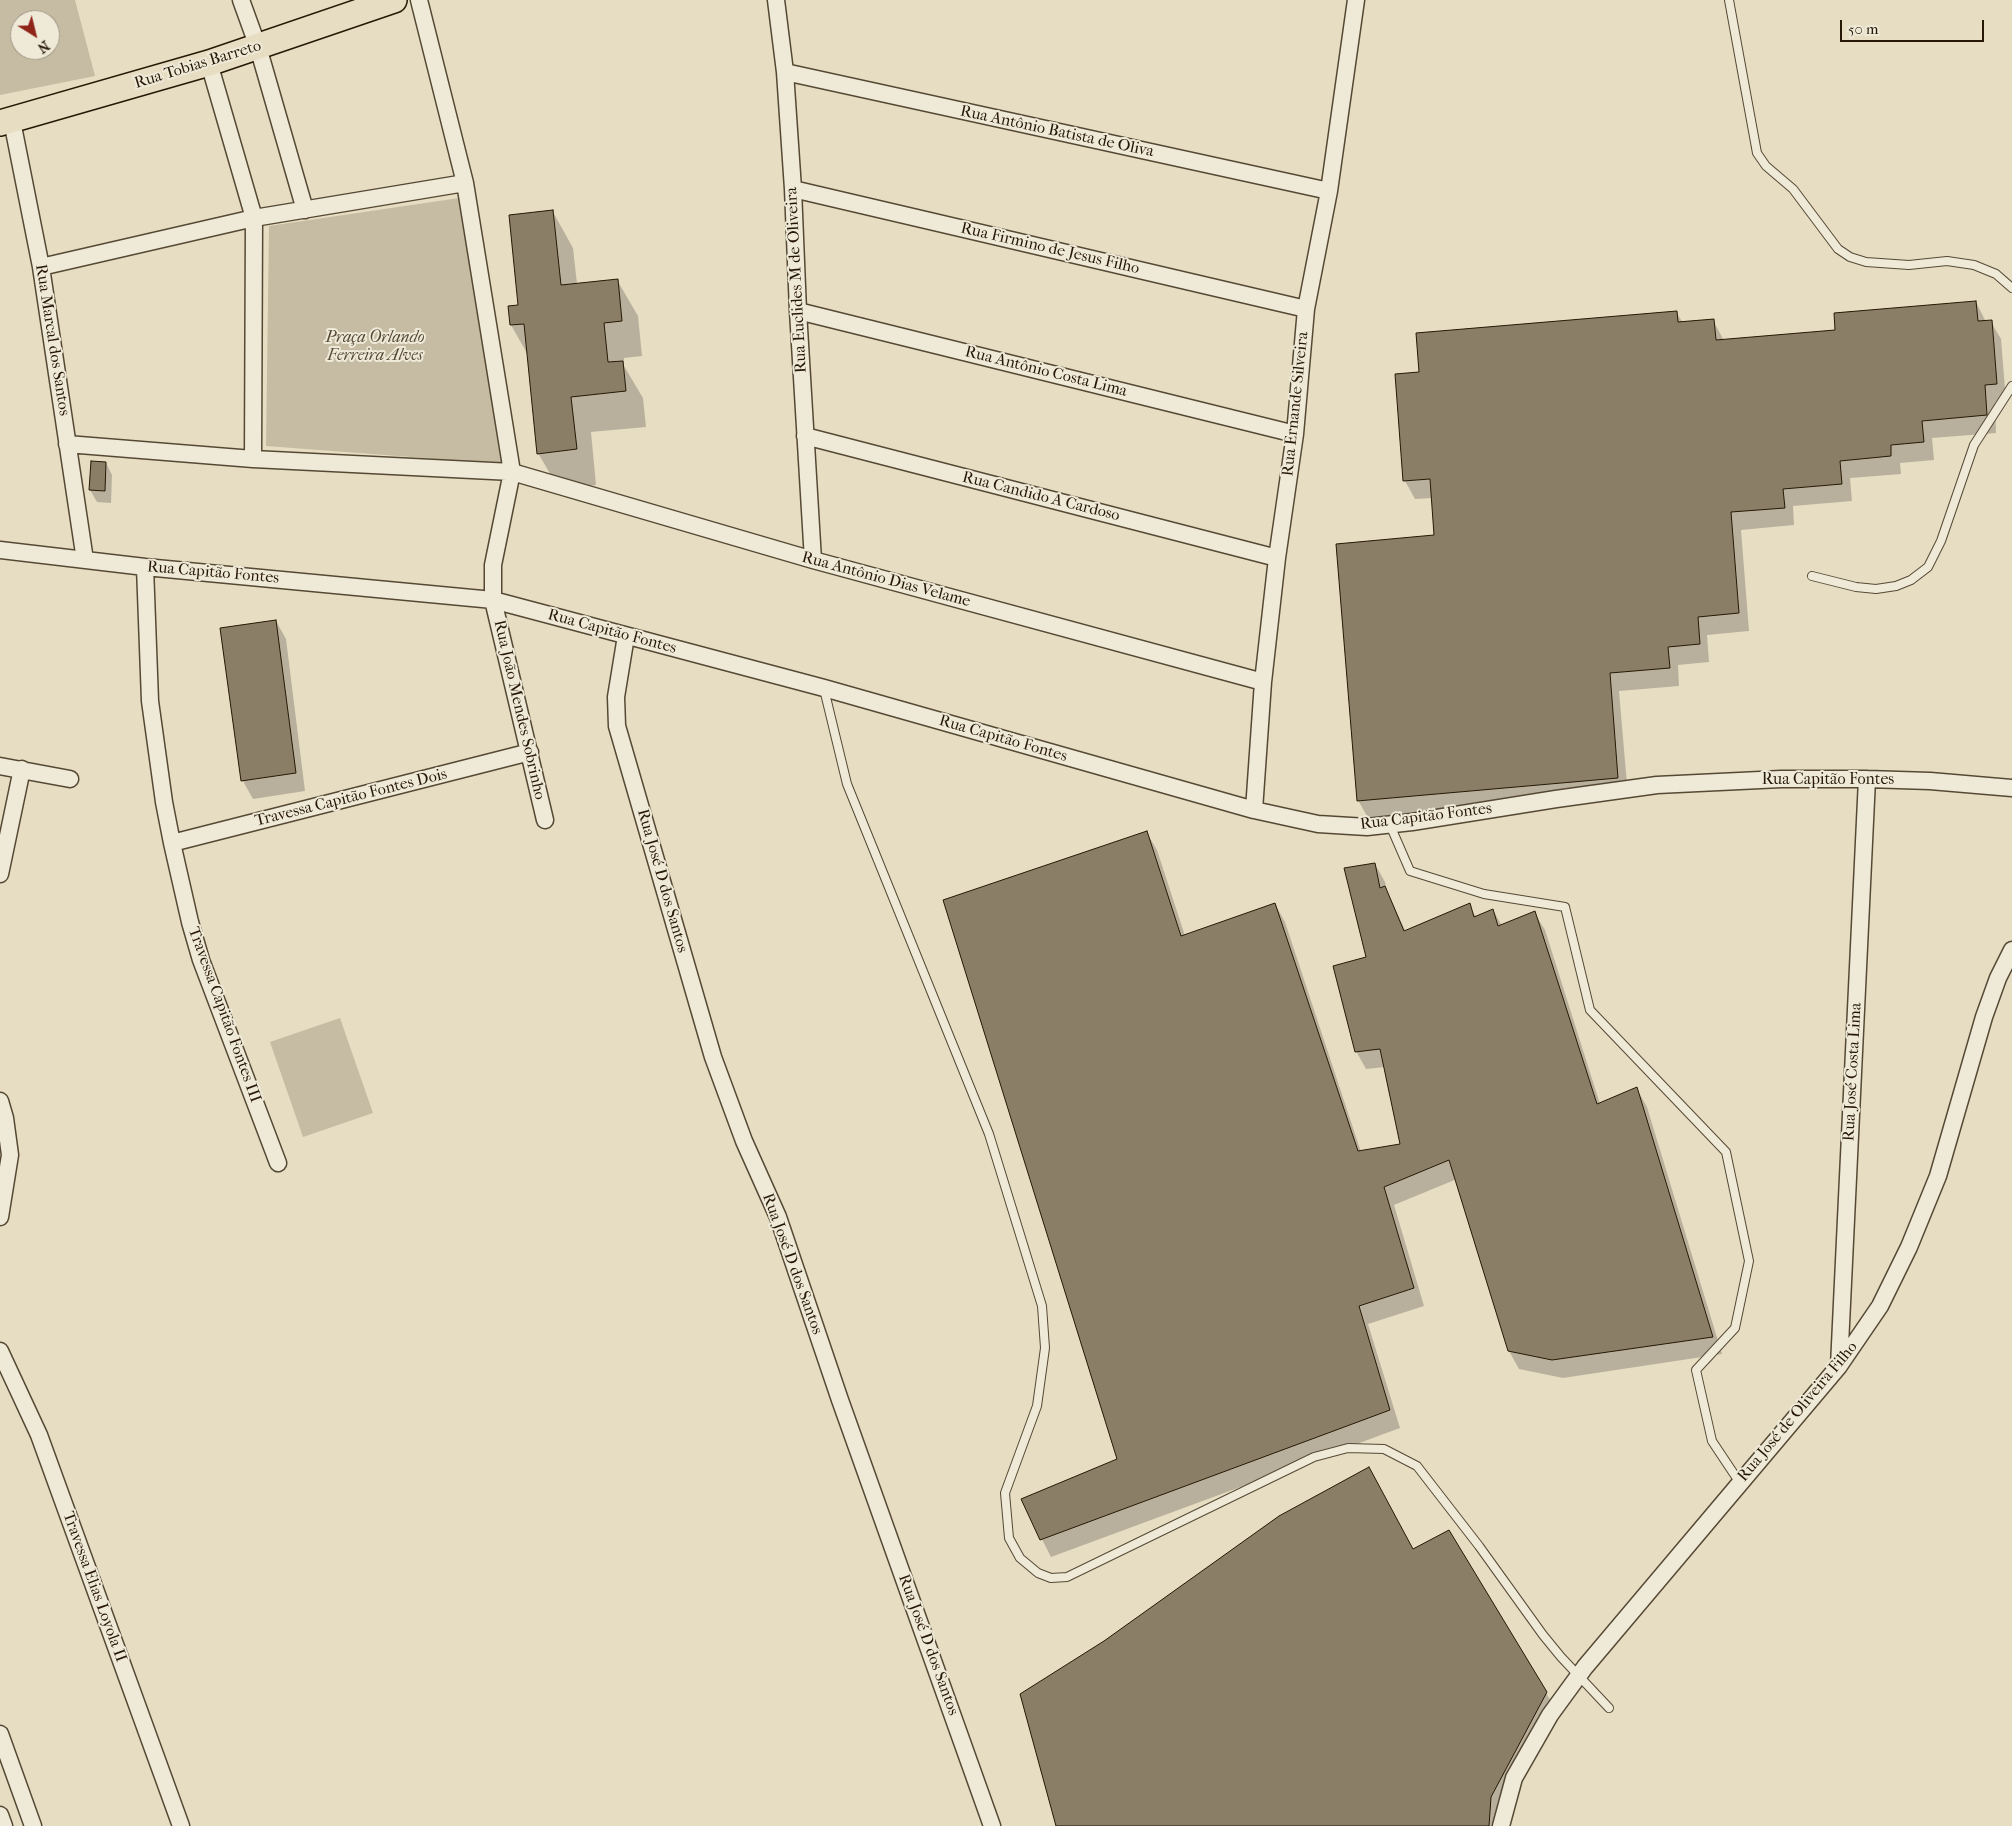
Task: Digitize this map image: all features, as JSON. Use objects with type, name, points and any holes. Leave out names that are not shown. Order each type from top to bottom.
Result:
[{"type":"main road","name":"Rua Tobias Barreto","points":[[6,122],[209,63],[385,1]]},
{"type":"street","points":[[241,0],[258,46],[305,210]]},
{"type":"street","points":[[68,444],[253,459],[512,472],[465,183],[419,0]]},
{"type":"street","name":"Rua Euclides M de Oliveira","points":[[776,0],[785,72],[793,189],[798,311],[813,560]]},
{"type":"street","name":"Rua Ernande Silveira","points":[[1254,810],[1263,682],[1277,558],[1295,434],[1306,309],[1329,191],[1356,0]]},
{"type":"street","points":[[209,63],[254,218],[253,459]]},
{"type":"street","name":"Rua Antônio Batista de Oliva","points":[[785,72],[1329,191]]},
{"type":"street","name":"Rua Marcal dos Santos","points":[[6,122],[41,267],[85,560]]},
{"type":"street","points":[[41,267],[254,218],[465,183]]},
{"type":"street","name":"Rua Firmino de Jesus Filho","points":[[793,189],[1306,309]]},
{"type":"street","name":"Rua Antônio Costa Lima","points":[[798,311],[1295,434]]},
{"type":"street","name":"Rua Candido A Cardoso","points":[[805,436],[1277,558]]},
{"type":"street","name":"Rua Antônio Dias Velame","points":[[512,472],[813,560],[1263,682]]},
{"type":"street","name":"Rua João Mendes Sobrinho","points":[[512,472],[493,565],[493,600],[545,820]]},
{"type":"street","name":"Rua Capitão Fontes","points":[[1,552],[493,600],[824,688],[1254,810],[1318,824],[1367,827],[1390,825],[1657,785],[1781,779],[1867,779],[1930,781],[2012,788]]},
{"type":"street","name":"Travessa Capitão Fontes III","points":[[145,567],[150,700],[164,802],[172,843],[190,922],[201,960],[278,1163]]},
{"type":"street","name":"Rua José D dos Santos","points":[[626,636],[616,697],[617,726],[710,1048],[744,1141],[778,1217],[840,1400],[992,1826]]},
{"type":"street","name":"Travessa Capitão Fontes Dois","points":[[172,843],[530,752]]},
{"type":"street","points":[[0,766],[70,778]]},
{"type":"street","points":[[0,874],[22,769]]},
{"type":"street","name":"Rua José Costa Lima","points":[[1839,1366],[1867,779]]},
{"type":"street","name":"Rua José de Oliveira Filho","points":[[1501,1826],[1514,1778],[1550,1715],[1578,1676],[1839,1366],[1880,1306],[1926,1208],[1947,1149],[1984,1017],[1998,978],[2012,950]]},
{"type":"street","points":[[0,1101],[5,1118],[10,1155],[0,1217]]},
{"type":"street","name":"Travessa Elias Loyola II","points":[[2,1362],[23,1398],[39,1435],[181,1826]]},
{"type":"street","points":[[0,1734],[33,1826]]},
{"type":"street","points":[[0,1815],[4,1826]]},
{"type":"lane","points":[[1729,0],[1757,152],[1766,166],[1793,189],[1838,248],[1850,257],[1866,262],[1908,265],[1947,261],[1974,265],[1996,274],[2012,288]]},
{"type":"lane","points":[[1812,576],[1856,588],[1876,589],[1896,586],[1911,580],[1928,566],[1941,541],[1974,445],[2012,386]]},
{"type":"lane","points":[[824,688],[847,784],[989,1134],[1042,1306],[1045,1348],[1036,1406],[1005,1493],[1009,1538],[1020,1558],[1038,1573],[1051,1578],[1067,1577],[1314,1457],[1348,1448],[1384,1449],[1417,1466],[1479,1546],[1543,1635],[1578,1676],[1610,1708]]},
{"type":"lane","points":[[1390,825],[1410,871],[1484,894],[1566,907],[1590,1010],[1726,1152],[1749,1261],[1735,1328],[1696,1370],[1712,1441],[1740,1483]]},
{"type":"green space","points":[[0,0],[75,0],[95,76],[0,95]]},
{"type":"green space","name":"Praça Orlando Ferreira Alves","points":[[459,198],[503,464],[266,446],[269,226]]},
{"type":"green space","points":[[340,1018],[373,1113],[303,1137],[270,1042]]},
{"type":"building","points":[[553,210],[561,285],[618,279],[622,321],[604,323],[608,362],[623,361],[626,391],[571,397],[577,449],[537,454],[524,324],[510,325],[508,306],[518,305],[509,215]]},
{"type":"building","points":[[1976,301],[1978,321],[1992,320],[1997,384],[1985,385],[1987,415],[1922,421],[1924,442],[1891,445],[1891,456],[1840,461],[1842,484],[1783,489],[1785,508],[1731,512],[1739,613],[1698,617],[1700,644],[1668,647],[1670,668],[1610,673],[1618,778],[1357,801],[1336,544],[1434,535],[1430,479],[1403,481],[1395,374],[1419,372],[1416,333],[1677,311],[1678,322],[1714,319],[1716,340],[1835,330],[1834,313]]},
{"type":"building","points":[[91,461],[106,462],[105,491],[89,490]]},
{"type":"building","points":[[276,620],[296,773],[241,781],[220,628]]},
{"type":"building","points":[[1147,831],[1181,936],[1275,903],[1358,1151],[1400,1144],[1380,1049],[1355,1052],[1333,966],[1366,957],[1344,868],[1375,863],[1380,888],[1385,886],[1404,931],[1470,903],[1474,917],[1493,909],[1498,926],[1535,911],[1597,1104],[1637,1087],[1713,1337],[1552,1360],[1508,1351],[1449,1160],[1384,1187],[1414,1288],[1359,1306],[1390,1410],[1040,1540],[1021,1499],[1117,1459],[943,900]]},
{"type":"building","points":[[1369,1467],[1413,1549],[1449,1530],[1547,1692],[1491,1797],[1489,1826],[1056,1826],[1020,1694],[1104,1641],[1279,1516]]}]
